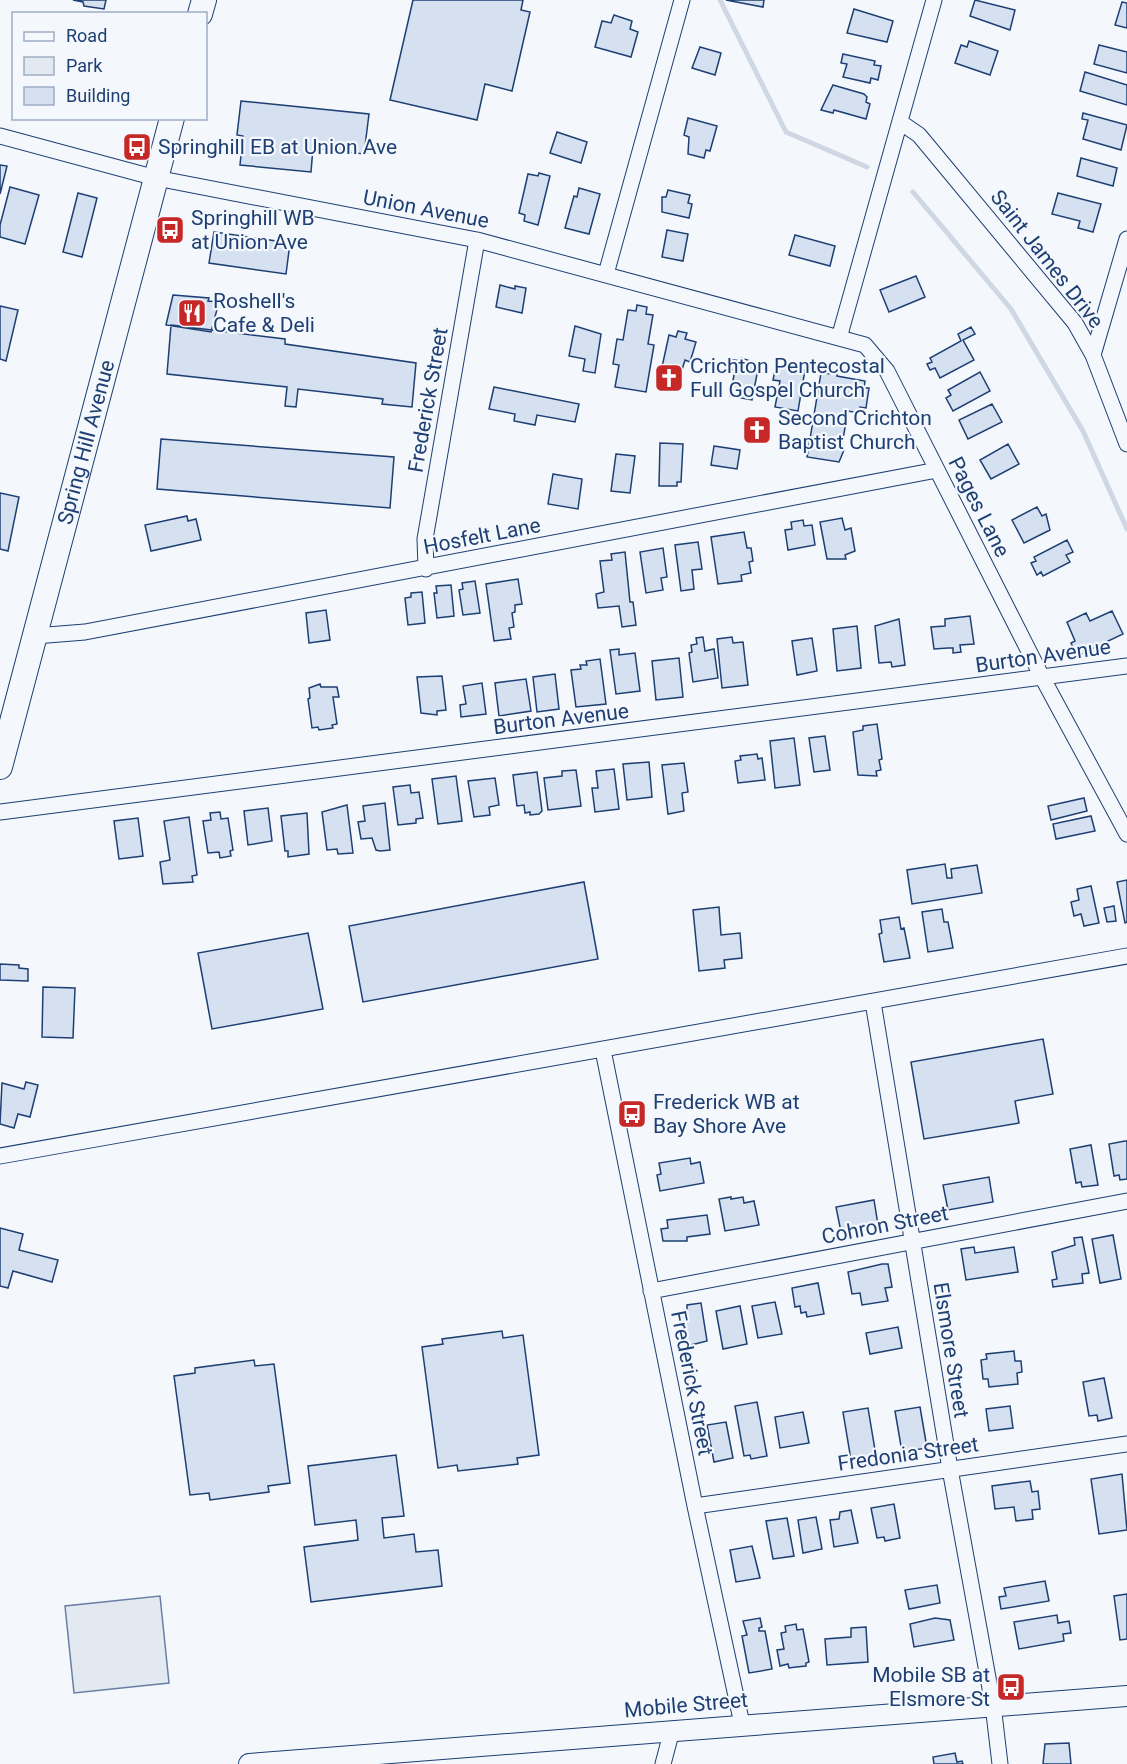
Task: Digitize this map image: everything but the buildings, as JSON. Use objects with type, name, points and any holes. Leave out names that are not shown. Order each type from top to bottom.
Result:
[{"type":"main road","name":"Spring Hill Avenue","points":[[0,767],[7,709],[35,636],[171,120]]},
{"type":"street","points":[[606,274],[682,0]]},
{"type":"street","points":[[839,338],[934,0]]},
{"type":"street","name":"Saint James Drive","points":[[900,122],[919,135],[1075,323],[1093,355],[1127,444]]},
{"type":"street","name":"Union Avenue","points":[[0,136],[156,178],[477,240],[839,338]]},
{"type":"street","points":[[1093,355],[1127,239]]},
{"type":"street","name":"Frederick Street","points":[[426,568],[425,539],[477,240]]},
{"type":"street","name":"Pages Lane","points":[[839,338],[865,345],[887,371],[1042,677],[1127,834]]},
{"type":"street","name":"Hosfelt Lane","points":[[35,636],[86,632],[937,470]]},
{"type":"street","name":"Burton Avenue","points":[[0,812],[1127,666]]},
{"type":"street","points":[[0,1156],[1127,956]]},
{"type":"street","name":"Elsmore Street","points":[[873,1002],[950,1469],[993,1705],[999,1764]]},
{"type":"street","name":"Frederick Street","points":[[603,1050],[695,1506],[742,1724]]},
{"type":"street","name":"Cohron Street","points":[[651,1291],[1127,1201]]},
{"type":"street","name":"Fredonia Street","points":[[695,1506],[1127,1444]]},
{"type":"street","name":"Mobile Street","points":[[249,1764],[742,1724],[1127,1696]]},
{"type":"street","points":[[663,1764],[672,1730]]},
{"type":"green space","points":[[160,1596],[169,1683],[74,1693],[65,1606]]},
{"type":"waterway","points":[[720,0],[786,132],[867,167]]},
{"type":"waterway","points":[[913,192],[1011,309],[1083,431],[1127,529]]},
{"type":"place","name":"Springhill EB at Union Ave","points":[[137,147]]},
{"type":"place","name":"Springhill WB at Union Ave","points":[[170,230]]},
{"type":"place","name":"Roshell's Cafe & Deli","points":[[192,313]]},
{"type":"place","name":"Crichton Pentecostal Full Gospel Church","points":[[669,378]]},
{"type":"place","name":"Second Crichton Baptist Church","points":[[757,430]]},
{"type":"place","name":"Frederick WB at Bay Shore Ave","points":[[632,1114]]},
{"type":"place","name":"Mobile SB at Elsmore St","points":[[1011,1687]]}]
